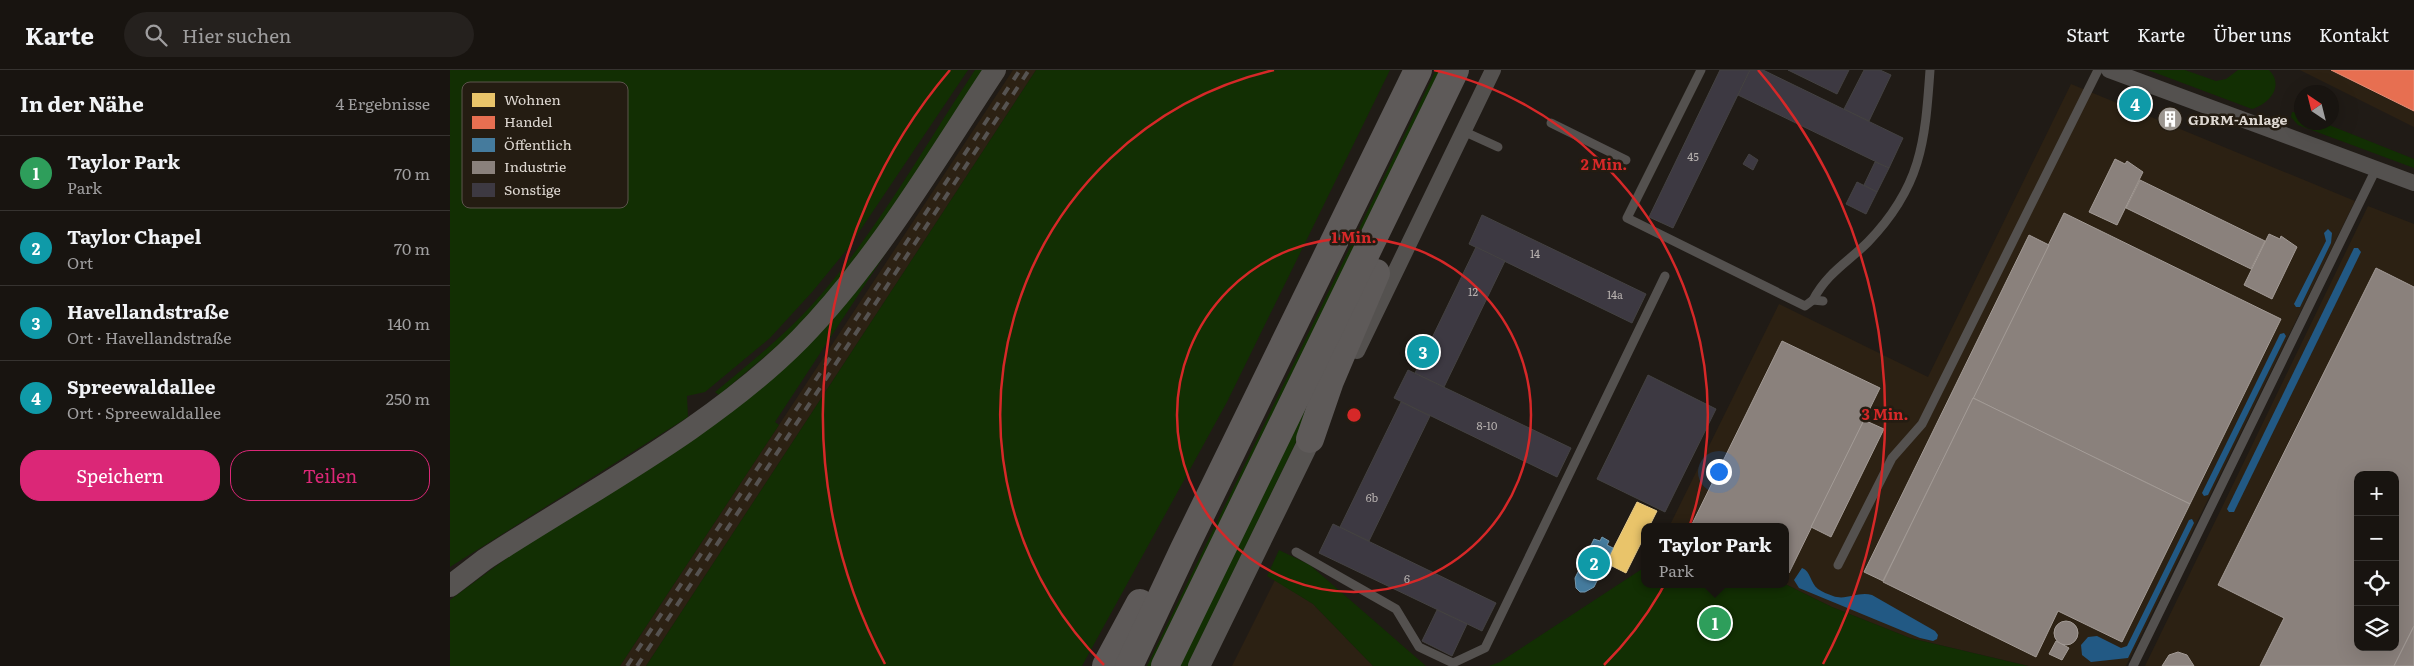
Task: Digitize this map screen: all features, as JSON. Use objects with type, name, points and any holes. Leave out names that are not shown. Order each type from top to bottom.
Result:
[{"type":"highway","points":[[1130,666],[1184,550],[1418,70]]},
{"type":"highway","points":[[1165,666],[1455,70]]},
{"type":"highway","points":[[1310,439],[1330,381],[1383,256],[1392,201]]},
{"type":"highway","points":[[1106,666],[1145,593],[1184,550]]},
{"type":"main road","points":[[450,586],[484,560],[630,468],[708,416],[762,374],[799,339],[840,294],[883,238],[995,70]]},
{"type":"main road","points":[[1199,666],[1310,439]]},
{"type":"street","points":[[1310,439],[1342,382],[1493,70]]},
{"type":"street","points":[[2109,70],[2414,183]]},
{"type":"lane","points":[[1701,70],[1627,218],[1806,306],[1818,300],[1820,287],[1838,266],[1861,248],[1885,224],[1908,189],[1918,164],[1923,141],[1927,116],[1930,70]]},
{"type":"lane","points":[[1838,565],[1892,458],[1922,424],[2098,70]]},
{"type":"lane","points":[[1551,123],[1626,160]]},
{"type":"lane","points":[[1463,131],[1498,148]]},
{"type":"lane","points":[[2132,666],[2376,169]]},
{"type":"lane","points":[[1296,552],[1396,609],[1418,647],[1453,664],[1485,648],[1665,276]]},
{"type":"shaded area","points":[[1013,70],[1036,70],[646,666],[620,666]]},
{"type":"shaded area","points":[[2300,70],[2414,70],[2414,127],[2339,90],[2339,85],[2330,85]]},
{"type":"shaded area","points":[[2071,84],[2355,201],[2126,666],[2029,666],[1910,638],[1832,607],[1789,586],[1789,523],[1671,523],[1779,304],[1928,377]]},
{"type":"shaded area","points":[[2368,206],[2414,224],[2414,666],[2145,666]]},
{"type":"shaded area","points":[[1275,580],[1313,604],[1373,666],[1232,666]]},
{"type":"green space","points":[[450,70],[968,70],[849,247],[813,291],[770,338],[705,392],[687,396],[688,417],[450,567]]},
{"type":"green space","points":[[975,70],[984,70],[878,230],[842,279],[787,338],[719,395],[715,392],[787,330],[833,281],[897,192]]},
{"type":"green space","points":[[1036,70],[1390,70],[1227,402],[1082,666],[646,666]]},
{"type":"green space","points":[[1436,70],[1441,70],[1151,666],[1147,666]]},
{"type":"green space","points":[[2148,70],[2185,70],[2216,81],[2226,79],[2238,70],[2269,70],[2274,76],[2275,88],[2269,99],[2252,109]]},
{"type":"green space","points":[[2292,112],[2294,112],[2294,120],[2291,117]]},
{"type":"green space","points":[[2339,129],[2414,159],[2414,168],[2311,130]]},
{"type":"green space","points":[[933,181],[775,422],[779,425],[620,666],[450,666],[450,600],[511,555],[714,421]]},
{"type":"green space","points":[[1321,377],[1327,378],[1188,666],[1180,666]]},
{"type":"green space","points":[[1279,550],[1310,565],[1426,666],[1373,666],[1313,604],[1267,576]]},
{"type":"green space","points":[[1641,570],[1641,588],[1789,588],[1789,586],[1832,607],[1910,638],[2028,666],[1489,666],[1500,662]]},
{"type":"water","points":[[2328,229],[2332,233],[2331,243],[2300,307],[2296,307],[2294,304],[2326,241],[2324,233]]},
{"type":"water","points":[[2354,248],[2358,248],[2361,252],[2234,512],[2229,512],[2227,509]]},
{"type":"water","points":[[2284,333],[2286,336],[2208,495],[2204,496],[2202,493],[2280,334]]},
{"type":"water","points":[[2192,519],[2194,523],[2128,658],[2091,662],[2082,655],[2081,645],[2088,637],[2097,636],[2121,648],[2127,646],[2189,520]]},
{"type":"water","points":[[1802,568],[1821,591],[1838,597],[1862,594],[1872,595],[1935,631],[1938,635],[1937,639],[1933,641],[1920,638],[1799,588],[1794,580]]},
{"type":"building: Wohnen","points":[[1637,502],[1657,511],[1651,523],[1641,523],[1641,543],[1626,573],[1606,563]]},
{"type":"building: Handel","points":[[2331,70],[2414,70],[2414,111]]},
{"type":"building: Öffentlich","points":[[1602,537],[1609,541],[1607,545],[1613,548],[1594,587],[1585,592],[1580,592],[1576,588],[1575,578],[1594,539],[1600,541]]},
{"type":"building: Industrie","points":[[2115,159],[2125,164],[2127,161],[2143,172],[2117,225],[2089,212]]},
{"type":"building: Industrie","points":[[2140,180],[2265,241],[2251,269],[2126,208]]},
{"type":"building: Industrie","points":[[2064,213],[2281,319],[2190,504],[1973,398]]},
{"type":"building: Industrie","points":[[2269,234],[2280,239],[2281,236],[2297,247],[2272,299],[2244,285]]},
{"type":"building: Industrie","points":[[2029,235],[2049,245],[1883,581],[1864,572]]},
{"type":"building: Industrie","points":[[2376,268],[2414,287],[2414,626],[2394,666],[2260,666],[2284,618],[2218,585]]},
{"type":"building: Industrie","points":[[1782,341],[1880,388],[1789,573],[1789,523],[1692,523]]},
{"type":"building: Industrie","points":[[1973,398],[2190,504],[2122,642],[2058,611],[2036,657],[1883,582]]},
{"type":"building: Industrie","points":[[1864,420],[1884,429],[1831,537],[1811,527]]},
{"type":"building: Industrie","points":[[2066,621],[2074,625],[2078,633],[2074,641],[2066,645],[2058,641],[2054,633],[2058,625]]},
{"type":"building: Industrie","points":[[2414,626],[2414,666],[2394,666]]},
{"type":"building: Industrie","points":[[2056,641],[2069,648],[2062,660],[2049,654]]},
{"type":"building: Industrie","points":[[2178,652],[2187,655],[2194,666],[2162,666],[2169,655]]},
{"type":"building: Sonstige","points":[[1720,70],[1750,70],[1673,228],[1649,217]]},
{"type":"building: Sonstige","points":[[1750,70],[1763,70],[1903,138],[1889,168],[1738,95]]},
{"type":"building: Sonstige","points":[[1788,70],[1849,70],[1837,94]]},
{"type":"building: Sonstige","points":[[1864,70],[1880,70],[1891,75],[1869,121],[1844,109]]},
{"type":"building: Sonstige","points":[[2131,99],[2141,102],[2139,109],[2129,105]]},
{"type":"building: Sonstige","points":[[1749,154],[1758,160],[1753,170],[1743,164]]},
{"type":"building: Sonstige","points":[[1875,162],[1889,168],[1877,192],[1864,185]]},
{"type":"building: Sonstige","points":[[1857,182],[1877,192],[1866,214],[1846,204]]},
{"type":"building: Sonstige","points":[[1482,215],[1646,294],[1632,323],[1469,244]]},
{"type":"building: Sonstige","points":[[1476,247],[1505,261],[1444,387],[1415,373]]},
{"type":"building: Sonstige","points":[[1423,347],[1427,349],[1422,358],[1418,356]]},
{"type":"building: Sonstige","points":[[1408,370],[1571,448],[1557,477],[1394,398]]},
{"type":"building: Sonstige","points":[[1648,375],[1716,409],[1665,512],[1597,479]]},
{"type":"building: Sonstige","points":[[1401,402],[1430,416],[1369,541],[1340,527]]},
{"type":"building: Sonstige","points":[[1333,524],[1496,603],[1482,631],[1319,553]]},
{"type":"building: Sonstige","points":[[1437,610],[1467,624],[1452,656],[1422,641]]},
{"type":"railway","points":[[627,666],[1020,70]]},
{"type":"railway","points":[[637,666],[1029,70]]},
{"type":"place","name":"Spreewaldallee","points":[[2135,104]]},
{"type":"place","name":"GDRM-Anlage","points":[[2170,119]]},
{"type":"place","name":"Havellandstraße","points":[[1423,352]]},
{"type":"place","name":"Taylor Chapel","points":[[1594,563]]},
{"type":"place","name":"Taylor Park","points":[[1715,623]]}]
